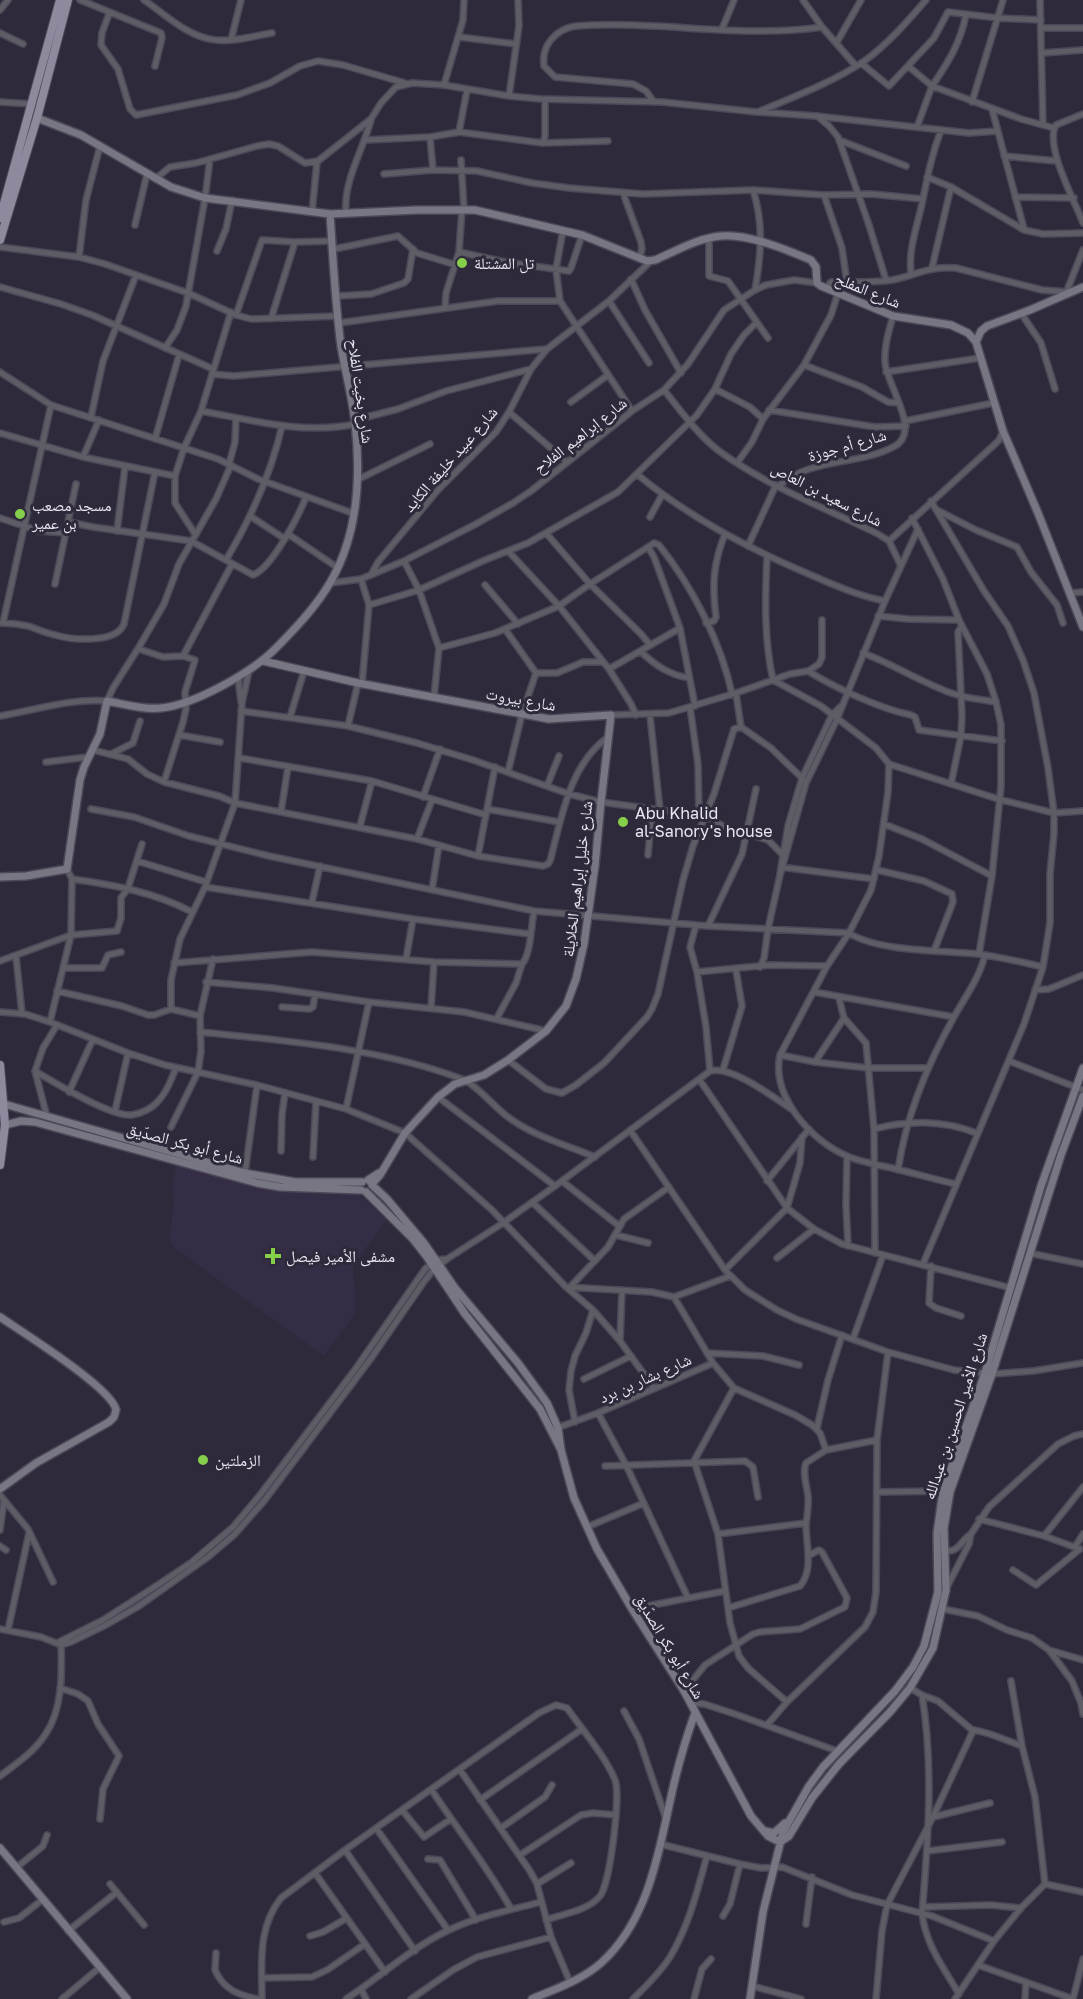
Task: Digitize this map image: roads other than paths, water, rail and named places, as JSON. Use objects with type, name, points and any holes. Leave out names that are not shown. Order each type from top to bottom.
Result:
[{"type":"main road","points":[[0,218],[3,196],[33,104],[60,0]]},
{"type":"main road","points":[[0,240],[37,118],[68,0]]},
{"type":"main road","points":[[0,1065],[5,1125],[0,1165]]},
{"type":"street","points":[[0,10],[8,0]]},
{"type":"street","points":[[80,0],[109,14],[161,33],[162,38],[155,66]]},
{"type":"street","points":[[144,0],[199,36],[218,40],[272,33]]},
{"type":"street","points":[[155,8],[158,0]]},
{"type":"street","points":[[231,39],[241,0]]},
{"type":"street","points":[[444,85],[463,20],[464,0]]},
{"type":"street","points":[[509,96],[519,26],[518,0]]},
{"type":"street","points":[[722,28],[734,0]]},
{"type":"street","points":[[803,0],[822,27],[859,64],[888,86],[937,34],[948,12],[1041,20]]},
{"type":"street","points":[[837,42],[861,0]]},
{"type":"street","points":[[757,112],[817,86],[859,64],[887,41],[926,0]]},
{"type":"street","points":[[972,102],[1003,0]]},
{"type":"street","points":[[1040,0],[1043,125]]},
{"type":"street","points":[[109,14],[102,33],[101,45],[118,69],[130,109],[135,115],[237,94],[270,83],[300,66],[318,61],[352,68],[406,84]]},
{"type":"street","points":[[917,127],[932,87],[950,60],[959,41],[966,14]]},
{"type":"street","points":[[654,102],[646,91],[633,84],[555,77],[544,66],[545,51],[564,27],[722,28],[778,32],[822,27]]},
{"type":"street","points":[[1041,28],[1083,28]]},
{"type":"street","points":[[0,33],[22,44]]},
{"type":"street","points":[[459,37],[516,44]]},
{"type":"street","points":[[1042,52],[1083,50]]},
{"type":"street","points":[[908,66],[932,87],[1054,128]]},
{"type":"street","points":[[346,213],[350,179],[366,140],[371,119],[381,103],[396,87],[406,84],[444,85],[509,96],[545,99],[654,102],[816,116],[969,133],[998,131]]},
{"type":"street","points":[[459,132],[466,90]]},
{"type":"street","points":[[543,143],[545,99]]},
{"type":"street","points":[[0,102],[33,104]]},
{"type":"street","points":[[992,109],[1024,230]]},
{"type":"street","points":[[1054,128],[1060,123],[1083,114]]},
{"type":"street","points":[[816,116],[829,126],[839,140],[886,280]]},
{"type":"street","points":[[37,118],[70,130],[178,190],[205,198],[330,214],[463,209],[582,235],[639,259],[651,261],[709,239],[735,236],[811,260],[816,267],[817,283]]},
{"type":"street","points":[[155,178],[170,167],[268,144],[278,146],[305,163],[317,162],[371,119]]},
{"type":"street","points":[[1054,128],[1057,161],[1083,223]]},
{"type":"street","points":[[911,274],[912,244],[927,177],[941,130]]},
{"type":"street","points":[[366,140],[430,137],[459,132],[543,143],[608,141]]},
{"type":"street","points":[[430,137],[433,170]]},
{"type":"street","points":[[839,140],[906,166]]},
{"type":"street","points":[[79,257],[86,200],[100,146]]},
{"type":"street","points":[[1004,156],[1057,161]]},
{"type":"street","points":[[165,348],[183,317],[210,159]]},
{"type":"street","points":[[445,307],[446,293],[459,252],[463,209],[461,160]]},
{"type":"street","points":[[312,212],[317,162]]},
{"type":"street","points":[[384,174],[461,170],[493,173],[532,183],[569,188],[643,194],[753,190],[923,199]]},
{"type":"street","points":[[135,225],[147,174]]},
{"type":"street","points":[[927,177],[951,187],[1024,230],[1043,234],[1083,233]]},
{"type":"street","points":[[932,268],[951,187]]},
{"type":"street","points":[[753,190],[759,208],[762,243],[755,290]]},
{"type":"street","points":[[623,193],[641,242],[642,249],[639,259]]},
{"type":"street","points":[[824,195],[842,248],[847,283]]},
{"type":"street","points":[[1016,197],[1074,198]]},
{"type":"street","points":[[217,251],[226,229],[232,200]]},
{"type":"street","name":"شارع بخيت الفلاح","points":[[0,716],[86,701],[107,701],[153,708],[186,702],[238,677],[262,661],[302,620],[330,583],[350,538],[355,514],[357,480],[355,422],[338,319],[330,214]]},
{"type":"street","points":[[563,230],[556,269],[560,301],[632,411]]},
{"type":"street","points":[[459,252],[505,262],[569,271],[582,235]]},
{"type":"street","points":[[195,534],[176,503],[175,476],[184,448],[201,411],[233,313],[261,241],[333,245],[394,236],[402,238],[417,253],[456,265]]},
{"type":"street","points":[[709,239],[709,276],[728,281],[768,338]]},
{"type":"street","points":[[271,319],[295,242]]},
{"type":"street","points":[[0,247],[79,257],[188,293],[251,319],[376,319],[445,307],[498,301],[560,301]]},
{"type":"street","points":[[337,296],[371,294],[404,283],[408,279],[413,249]]},
{"type":"street","points":[[1066,293],[1083,250]]},
{"type":"street","name":"شارع عبيد خليفة الكايد","points":[[370,575],[378,562],[438,490],[496,432],[531,369],[547,349],[609,300],[651,261]]},
{"type":"street","points":[[826,288],[831,282],[886,280],[932,268],[956,268],[1032,288],[1066,293]]},
{"type":"street","points":[[91,417],[101,368],[136,275]]},
{"type":"street","points":[[631,279],[645,310],[681,373]]},
{"type":"street","name":"شارع إبراهيم الفلاح","points":[[330,583],[361,579],[404,561],[476,525],[531,490],[632,411],[664,390],[681,373],[724,310],[755,290],[777,282],[794,280],[817,283]]},
{"type":"street","name":"شارع المفلح","points":[[817,283],[893,316],[951,325],[968,333],[976,342]]},
{"type":"street","points":[[0,287],[69,306],[118,326],[213,371],[234,376],[547,349]]},
{"type":"street","points":[[1083,287],[987,326],[981,330],[976,342],[1003,431],[1083,627]]},
{"type":"street","points":[[737,463],[752,442],[763,419],[804,365],[831,315],[838,293]]},
{"type":"street","points":[[609,300],[649,363]]},
{"type":"street","points":[[1021,313],[1041,344],[1055,389]]},
{"type":"street","name":"شارع أم جوزة","points":[[777,485],[796,474],[818,466],[889,449],[904,439],[905,424],[886,372],[886,346],[893,316]]},
{"type":"street","points":[[369,605],[420,590],[485,560],[509,552],[618,492],[690,423],[714,389],[731,354],[744,335],[757,322]]},
{"type":"street","points":[[155,439],[179,355]]},
{"type":"street","points":[[886,372],[980,358]]},
{"type":"street","points":[[804,365],[862,387],[888,402],[899,403]]},
{"type":"street","points":[[201,411],[282,426],[338,428],[446,391],[531,369]]},
{"type":"street","points":[[0,372],[51,405],[184,448],[355,514]]},
{"type":"street","points":[[572,402],[608,375]]},
{"type":"street","points":[[714,389],[750,407],[763,419]]},
{"type":"street","name":"شارع سعيد بن العاص","points":[[664,390],[690,423],[718,450],[737,463],[889,541],[994,445],[1003,431]]},
{"type":"street","points":[[770,410],[875,426],[905,424],[993,403]]},
{"type":"street","points":[[51,405],[2,623],[26,626],[56,636],[78,639],[109,637],[119,633],[124,624],[154,472]]},
{"type":"street","points":[[509,412],[567,462]]},
{"type":"street","points":[[50,1022],[71,935],[72,879],[67,869],[80,780],[100,734],[107,701],[113,688],[139,649],[164,604],[190,541],[216,499],[230,465],[235,442],[236,418]]},
{"type":"street","points":[[83,457],[99,420]]},
{"type":"street","points":[[226,560],[266,481],[282,426]]},
{"type":"street","points":[[0,432],[83,457],[175,476]]},
{"type":"street","points":[[357,480],[430,444]]},
{"type":"street","points":[[117,531],[125,466]]},
{"type":"street","points":[[638,475],[662,495],[708,525],[766,557],[858,595],[885,601]]},
{"type":"street","points":[[55,584],[76,484]]},
{"type":"street","points":[[748,546],[777,485]]},
{"type":"street","points":[[650,517],[662,495]]},
{"type":"street","points":[[68,522],[190,541],[250,574],[258,573],[287,536],[306,497]]},
{"type":"street","points":[[923,1264],[976,1133],[1009,1061],[1043,967],[1050,923],[1054,813],[1034,693],[1023,660],[1008,626],[970,568],[931,501]]},
{"type":"street","points":[[937,510],[1017,547],[1031,572],[1057,605],[1063,623]]},
{"type":"street","points":[[250,516],[338,568]]},
{"type":"street","points":[[0,518],[39,531],[66,534]]},
{"type":"street","points":[[898,1170],[908,1122],[928,1068],[976,980],[982,955],[992,876],[1001,786],[1002,741],[996,702],[987,674],[960,623],[943,579],[912,518]]},
{"type":"street","points":[[782,867],[782,854],[804,781],[841,705],[918,529]]},
{"type":"street","points":[[546,533],[590,584],[650,645]]},
{"type":"street","points":[[706,623],[714,621],[716,616],[715,560],[725,534]]},
{"type":"street","points":[[889,541],[901,566]]},
{"type":"street","points":[[439,648],[518,624],[559,606],[656,543],[670,559],[721,653],[734,694],[741,728]]},
{"type":"street","points":[[648,548],[654,557],[680,628],[693,707],[701,816]]},
{"type":"street","points":[[509,552],[559,606],[609,669],[636,715]]},
{"type":"street","points":[[766,557],[765,627],[773,680],[821,706],[876,748],[889,764],[998,799],[1054,813],[1083,811]]},
{"type":"street","points":[[404,561],[420,590],[439,648],[434,697]]},
{"type":"street","points":[[183,656],[232,564]]},
{"type":"street","points":[[348,726],[360,683],[369,605],[361,579]]},
{"type":"street","points":[[485,585],[518,624]]},
{"type":"street","points":[[1070,593],[1083,592]]},
{"type":"street","points":[[878,616],[960,623]]},
{"type":"street","points":[[808,671],[819,664],[822,657],[822,620]]},
{"type":"street","points":[[951,784],[961,735],[962,697],[958,632],[960,623]]},
{"type":"street","points":[[505,628],[536,673]]},
{"type":"street","points":[[609,669],[680,628]]},
{"type":"street","points":[[139,649],[163,657],[183,656],[194,659],[195,662],[184,692],[185,713],[164,782]]},
{"type":"street","points":[[640,651],[672,675],[689,678]]},
{"type":"street","points":[[863,653],[885,661],[941,690],[962,697],[996,702]]},
{"type":"street","name":"شارع بيروت","points":[[262,661],[304,672],[559,720],[669,713],[808,671]]},
{"type":"street","points":[[536,673],[557,673],[583,662],[603,662]]},
{"type":"street","points":[[171,1009],[170,993],[180,939],[206,884],[235,803],[240,758],[241,711],[249,671]]},
{"type":"street","points":[[808,671],[847,691],[915,717],[919,729],[1002,741]]},
{"type":"street","points":[[290,717],[304,672]]},
{"type":"street","points":[[508,772],[522,714],[536,673]]},
{"type":"street","points":[[238,677],[242,703]]},
{"type":"street","points":[[241,711],[348,726],[440,749],[569,794],[601,802],[701,816],[747,836],[768,840],[782,854]]},
{"type":"street","name":"شارع خليل إبراهيم الخلايلة","points":[[367,1186],[381,1172],[405,1133],[438,1097],[449,1088],[465,1080],[484,1075],[508,1060],[546,1031],[566,1006],[580,965],[596,866],[611,715]]},
{"type":"street","points":[[650,715],[660,810]]},
{"type":"street","points":[[111,754],[133,743],[140,721]]},
{"type":"street","points":[[508,1060],[546,1089],[559,1094],[576,1085],[604,1063],[647,1017],[658,994],[685,872],[701,816],[714,794],[734,729],[741,728],[771,748],[804,781]]},
{"type":"street","points":[[179,735],[220,742]]},
{"type":"street","points":[[46,762],[91,754],[111,754],[128,759],[147,774],[164,782],[219,796],[235,803],[360,826],[478,856],[545,866],[550,861],[559,822],[569,794],[585,760],[593,749],[608,737]]},
{"type":"street","points":[[423,797],[440,749]]},
{"type":"street","points":[[547,786],[559,756]]},
{"type":"street","points":[[240,758],[372,782],[432,800],[487,812],[559,822]]},
{"type":"street","points":[[889,764],[884,824],[874,879],[866,901],[849,933],[827,966],[780,1055],[778,1077],[781,1088],[793,1110],[828,1146],[847,1156],[955,1184]]},
{"type":"street","points":[[281,812],[288,767]]},
{"type":"street","points":[[478,856],[495,768]]},
{"type":"street","points":[[760,966],[764,958],[780,875],[804,781]]},
{"type":"street","points":[[360,826],[372,782]]},
{"type":"street","points":[[708,926],[734,875],[747,836],[756,789]]},
{"type":"street","points":[[417,839],[432,800]]},
{"type":"street","points":[[91,809],[134,817],[221,845],[534,911],[708,926],[849,933],[871,942],[982,955],[1043,967]]},
{"type":"street","points":[[648,855],[652,810]]},
{"type":"street","points":[[884,824],[921,839],[992,876]]},
{"type":"street","points":[[0,961],[71,935],[117,931],[121,918],[120,902],[128,888],[142,844]]},
{"type":"street","points":[[432,890],[439,845]]},
{"type":"street","points":[[137,861],[206,884],[413,919],[530,934]]},
{"type":"street","points":[[312,902],[320,866]]},
{"type":"street","points":[[782,867],[874,879]]},
{"type":"street","points":[[2,878],[67,869]]},
{"type":"street","points":[[877,870],[916,878],[952,894],[953,902],[934,951]]},
{"type":"street","points":[[72,879],[128,888],[167,899],[192,912]]},
{"type":"street","points":[[496,1018],[528,955],[534,911]]},
{"type":"street","points":[[406,959],[413,919]]},
{"type":"street","points":[[696,925],[690,947],[697,972],[706,1027],[710,1071]]},
{"type":"street","points":[[63,968],[102,968],[108,955],[121,952]]},
{"type":"street","points":[[174,963],[312,952],[434,962],[522,964]]},
{"type":"street","points":[[16,956],[22,1014]]},
{"type":"street","points":[[764,958],[770,965]]},
{"type":"street","points":[[171,1126],[198,1072],[201,1051],[200,1016],[213,959]]},
{"type":"street","points":[[431,1008],[434,962]]},
{"type":"street","points":[[697,972],[770,965],[827,966]]},
{"type":"street","points":[[723,1070],[742,1006],[736,970]]},
{"type":"street","points":[[1035,990],[1049,989],[1083,975]]},
{"type":"street","points":[[206,982],[431,1008],[496,1018],[546,1031]]},
{"type":"street","points":[[57,991],[122,1006],[148,1015],[171,1009],[200,1016]]},
{"type":"street","points":[[814,992],[838,998],[914,1008],[954,1017]]},
{"type":"street","points":[[282,1007],[310,1009],[313,1007],[315,994]]},
{"type":"street","points":[[838,998],[844,1018],[865,1042],[874,1129],[875,1253]]},
{"type":"street","points":[[346,1109],[369,1002]]},
{"type":"street","points":[[0,1012],[22,1014],[50,1022],[128,1053],[176,1068],[346,1109],[405,1133],[593,1310],[620,1341],[654,1388]]},
{"type":"street","points":[[815,1062],[844,1018]]},
{"type":"street","points":[[47,1117],[35,1071],[43,1048],[57,1025]]},
{"type":"street","points":[[200,1032],[359,1051],[465,1080],[515,1122],[595,1157]]},
{"type":"street","points":[[69,1092],[93,1039]]},
{"type":"street","points":[[115,1111],[128,1053]]},
{"type":"street","points":[[780,1055],[815,1062],[868,1068],[928,1068]]},
{"type":"street","points":[[1009,1061],[1083,1090]]},
{"type":"street","points":[[35,1071],[69,1092],[115,1111],[133,1115],[155,1105],[166,1092],[176,1068]]},
{"type":"street","name":"شارع الأمير الحسين بن عبدالله","points":[[780,1842],[789,1836],[812,1798],[839,1764],[910,1688],[933,1648],[946,1590],[941,1528],[950,1492],[988,1374],[1010,1288],[1041,1186],[1083,1068]]},
{"type":"street","points":[[0,1629],[61,1643],[87,1635],[127,1612],[208,1557],[234,1535],[435,1265],[503,1223],[710,1071],[723,1070],[793,1110]]},
{"type":"street","points":[[699,1079],[787,1208],[814,1229],[848,1246],[1018,1290]]},
{"type":"street","points":[[245,1173],[257,1086]]},
{"type":"street","points":[[281,1151],[285,1093]]},
{"type":"street","name":"شارع الأمير الحسين بن عبدالله","points":[[750,1999],[763,1912],[783,1832],[808,1786],[837,1751],[895,1691],[913,1667],[924,1646],[938,1583],[943,1491],[1018,1290],[1050,1188],[1083,1096]]},
{"type":"street","points":[[438,1097],[555,1186]]},
{"type":"street","points":[[314,1157],[316,1102]]},
{"type":"street","name":"شارع أبو بكر الصدّيق","points":[[4,1104],[245,1173],[295,1182],[367,1186],[435,1265],[465,1314],[555,1429],[574,1497],[607,1567],[684,1691],[751,1815],[768,1836],[780,1842]]},
{"type":"street","name":"شارع أبو بكر الصدّيق","points":[[5,1125],[35,1122],[271,1186],[367,1186]]},
{"type":"street","points":[[874,1129],[908,1122],[952,1125],[976,1133]]},
{"type":"street","points":[[767,1181],[809,1129]]},
{"type":"street","points":[[630,1130],[725,1270],[745,1290],[777,1310],[888,1352],[954,1370],[988,1374],[1033,1371],[1083,1363]]},
{"type":"street","points":[[725,1270],[787,1208],[800,1163],[802,1137]]},
{"type":"street","points":[[847,1156],[848,1246]]},
{"type":"street","points":[[562,1181],[620,1226]]},
{"type":"street","points":[[1041,1186],[1050,1188]]},
{"type":"street","points":[[568,1287],[608,1247],[624,1219],[669,1187]]},
{"type":"street","points":[[532,1202],[595,1261]]},
{"type":"street","points":[[777,1258],[814,1229]]},
{"type":"street","points":[[616,1235],[648,1243]]},
{"type":"street","points":[[1029,1253],[1083,1264]]},
{"type":"street","points":[[853,1339],[882,1255]]},
{"type":"street","points":[[931,1266],[929,1303],[936,1308],[961,1316]]},
{"type":"street","points":[[568,1287],[652,1292],[674,1297],[730,1276]]},
{"type":"street","points":[[620,1341],[622,1290]]},
{"type":"street","points":[[674,1297],[713,1363]]},
{"type":"street","points":[[575,1422],[569,1390],[571,1371],[593,1310]]},
{"type":"street","points":[[0,1317],[94,1384],[112,1401],[116,1410],[109,1422],[36,1463],[0,1489]]},
{"type":"street","points":[[826,1450],[817,1428],[828,1380],[842,1335]]},
{"type":"street","points":[[767,1725],[787,1702],[865,1627],[873,1612],[876,1592],[877,1440],[888,1352]]},
{"type":"street","points":[[707,1353],[763,1356],[800,1365]]},
{"type":"street","points":[[584,1379],[631,1356]]},
{"type":"street","name":"شارع بشار بن برد","points":[[555,1429],[598,1413],[713,1363],[734,1388],[795,1415],[817,1428]]},
{"type":"street","points":[[734,1388],[694,1461],[718,1534],[735,1646],[744,1663],[787,1702]]},
{"type":"street","points":[[598,1413],[626,1465],[688,1598]]},
{"type":"street","points":[[944,1548],[949,1551],[955,1550],[971,1534],[980,1519],[998,1498],[1058,1444],[1083,1434]]},
{"type":"street","points":[[728,1608],[800,1586],[806,1578],[808,1556],[806,1523],[808,1501],[805,1465],[808,1460],[826,1450],[877,1440]]},
{"type":"street","points":[[605,1466],[694,1461],[745,1461],[753,1467],[758,1497]]},
{"type":"street","points":[[1044,1536],[1083,1487]]},
{"type":"street","points":[[877,1492],[943,1491]]},
{"type":"street","points":[[0,1530],[2,1497]]},
{"type":"street","points":[[2,1497],[29,1532],[52,1582]]},
{"type":"street","points":[[587,1527],[644,1503]]},
{"type":"street","points":[[980,1519],[1044,1536],[1079,1549]]},
{"type":"street","points":[[718,1534],[806,1523]]},
{"type":"street","points":[[8,1630],[29,1532]]},
{"type":"street","points":[[946,1590],[969,1544],[971,1534]]},
{"type":"street","points":[[1012,1570],[1036,1585],[1079,1549],[1083,1534]]},
{"type":"street","points":[[0,1546],[6,1550]]},
{"type":"street","points":[[684,1691],[705,1665],[760,1632],[800,1629],[841,1610],[846,1605],[848,1600],[822,1552],[819,1550],[808,1556]]},
{"type":"street","points":[[632,1609],[725,1591]]},
{"type":"street","points":[[943,1609],[978,1616],[1007,1630],[1032,1638],[1049,1650],[1072,1681],[1083,1714]]},
{"type":"street","points":[[930,1625],[938,1627]]},
{"type":"street","points":[[0,1776],[36,1746],[45,1736],[53,1721],[62,1672],[61,1643]]},
{"type":"street","points":[[1049,1650],[1083,1660]]},
{"type":"street","points":[[1011,1681],[1022,1746],[1035,1797],[1045,1884]]},
{"type":"street","points":[[60,1688],[78,1694],[88,1701],[98,1724],[119,1756],[103,1789],[100,1819]]},
{"type":"street","points":[[910,1688],[938,1701],[973,1731],[990,1734],[1022,1746]]},
{"type":"street","points":[[922,1695],[927,1738],[927,1851],[923,1910],[928,1943],[957,1996],[994,1941],[1021,1908],[1045,1884]]},
{"type":"street","points":[[690,1703],[704,1704],[837,1751]]},
{"type":"street","points":[[216,1953],[214,1970],[228,1989],[241,1996],[260,1999],[262,1944],[268,1917],[281,1898],[345,1850],[551,1706],[567,1708],[615,1780],[617,1788],[616,1815],[604,1887],[600,1896],[588,1906],[546,1920]]},
{"type":"street","points":[[624,1711],[639,1739],[666,1819]]},
{"type":"street","points":[[532,1999],[570,1982],[600,1964],[614,1951],[629,1930],[646,1892],[679,1762],[695,1713]]},
{"type":"street","points":[[480,1800],[582,1729]]},
{"type":"street","points":[[876,1999],[882,1931],[887,1905],[933,1817],[973,1731]]},
{"type":"street","points":[[460,1770],[520,1855],[537,1884],[551,1937],[570,1982]]},
{"type":"street","points":[[501,1828],[545,1797],[552,1785]]},
{"type":"street","points":[[431,1789],[480,1859],[511,1909]]},
{"type":"street","points":[[933,1817],[990,1803]]},
{"type":"street","points":[[402,1810],[424,1837],[451,1819]]},
{"type":"street","points":[[762,1830],[771,1833],[777,1831],[793,1812]]},
{"type":"street","points":[[520,1855],[581,1815],[593,1813],[616,1815]]},
{"type":"street","points":[[376,1828],[448,1930]]},
{"type":"street","points":[[762,1830],[776,1858]]},
{"type":"street","points":[[16,1868],[43,1846],[47,1835]]},
{"type":"street","points":[[927,1851],[1002,1842]]},
{"type":"street","points":[[660,1844],[761,1868],[782,1867],[812,1877],[852,1895],[887,1905],[923,1910],[991,1905],[1021,1908]]},
{"type":"street","points":[[0,1848],[127,1999]]},
{"type":"street","points":[[345,1850],[415,1951]]},
{"type":"street","points":[[633,1999],[669,1958],[681,1938],[696,1897],[707,1856]]},
{"type":"street","points":[[428,1859],[440,1860],[477,1920]]},
{"type":"street","points":[[537,1884],[572,1863]]},
{"type":"street","points":[[723,1916],[729,1908],[740,1864]]},
{"type":"street","points":[[315,1873],[386,1972]]},
{"type":"street","points":[[806,1924],[812,1877]]},
{"type":"street","points":[[110,1884],[144,1925]]},
{"type":"street","points":[[1045,1884],[1083,1892]]},
{"type":"street","points":[[68,1931],[117,1892]]},
{"type":"street","points":[[4,1922],[19,1918],[42,1900]]},
{"type":"street","points":[[346,1999],[448,1930],[511,1909],[542,1902]]},
{"type":"street","points":[[923,1910],[994,1941]]},
{"type":"street","points":[[310,1936],[323,1932],[347,1918]]},
{"type":"street","points":[[411,1999],[453,1970],[477,1957],[551,1937]]},
{"type":"street","points":[[262,1978],[312,1977],[327,1970],[364,1944]]},
{"type":"street","points":[[694,1999],[702,1970],[711,1959]]},
{"type":"street","points":[[978,1965],[1073,1999],[1083,1959]]},
{"type":"street","points":[[62,1999],[99,1968]]},
{"type":"street","points":[[1024,1999],[1026,1982]]},
{"type":"street","points":[[752,1986],[801,1999]]},
{"type":"street","points":[[361,1989],[366,1999]]},
{"type":"street","points":[[638,1994],[644,1999]]},
{"type":"place","name":"تل المشتلة","points":[[462,263]]},
{"type":"place","name":"مسجد مصعب بن عمير","points":[[20,514]]},
{"type":"place","name":"Abu Khalid al-Sanory's house","points":[[623,822]]},
{"type":"place","name":"مشفى الأمير فيصل","points":[[273,1256]]},
{"type":"place","name":"الزملتين","points":[[203,1460]]}]
